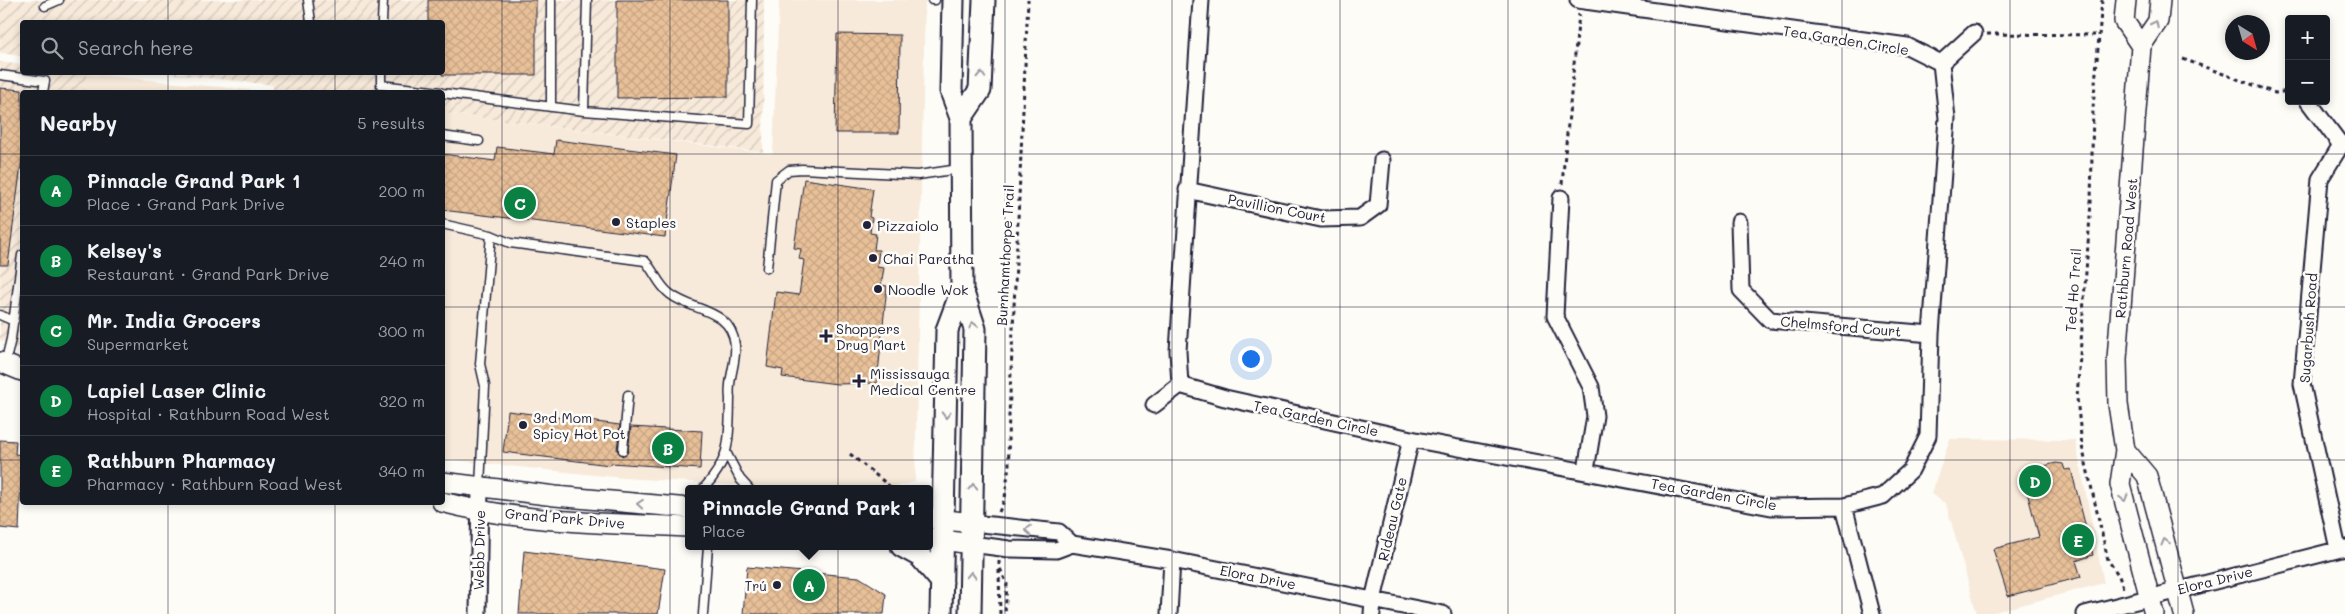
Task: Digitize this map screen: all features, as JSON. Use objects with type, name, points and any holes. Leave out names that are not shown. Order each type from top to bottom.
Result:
[{"type":"main road","points":[[953,0],[952,91],[961,118],[962,290],[975,329],[970,614]]},
{"type":"main road","points":[[961,118],[980,90],[984,0]]},
{"type":"main road","points":[[942,614],[942,582],[936,529],[947,330],[962,290]]},
{"type":"main road","points":[[909,550],[920,556],[942,582]]},
{"type":"street","points":[[1154,405],[1180,385],[1178,351],[1187,190],[1201,0]]},
{"type":"street","name":"Tea Garden Circle","points":[[1180,385],[1225,398],[1411,439],[1586,470],[1771,507],[1844,506],[1883,496],[1911,470],[1928,436],[1932,334],[1947,118],[1941,63],[1906,46],[1579,0]]},
{"type":"street","points":[[2126,0],[2124,20],[2142,46]]},
{"type":"street","name":"Rathburn Road West","points":[[2152,605],[2120,484],[2125,450],[2118,404],[2117,359],[2142,46],[2158,21],[2160,0]]},
{"type":"street","points":[[1941,63],[1974,33]]},
{"type":"street","points":[[2311,105],[2343,144]]},
{"type":"street","name":"Sugarbush Road","points":[[2342,548],[2302,384],[2320,179],[2343,144]]},
{"type":"street","name":"Pavillion Court","points":[[1187,190],[1321,219],[1360,218],[1378,205],[1382,160]]},
{"type":"street","points":[[1560,198],[1555,316],[1591,387],[1596,416],[1586,470]]},
{"type":"street","name":"Chelmsford Court","points":[[1739,222],[1742,290],[1770,320],[1932,334]]},
{"type":"street","points":[[2,363],[20,370]]},
{"type":"street","name":"Rideau Gate","points":[[1372,607],[1411,439]]},
{"type":"street","points":[[2125,450],[2147,476],[2184,614]]},
{"type":"street","name":"Grand Park Drive","points":[[445,482],[547,495],[685,506]]},
{"type":"street","name":"Webb Drive","points":[[478,614],[480,486]]},
{"type":"street","name":"Grand Park Drive","points":[[445,503],[480,510],[556,520],[685,527]]},
{"type":"street","points":[[1844,506],[1872,614]]},
{"type":"street","points":[[936,529],[972,523]]},
{"type":"street","name":"Elora Drive","points":[[972,523],[1059,532],[1072,544]]},
{"type":"street","points":[[936,529],[971,544]]},
{"type":"street","name":"Elora Drive","points":[[971,544],[1009,549],[1056,550],[1072,544],[1172,560],[1372,607],[1443,614]]},
{"type":"street","name":"Elora Drive","points":[[2085,614],[2152,605],[2178,589],[2342,548]]},
{"type":"street","points":[[1169,614],[1172,560]]},
{"type":"lane","points":[[45,6],[59,0]]},
{"type":"lane","points":[[308,0],[311,20]]},
{"type":"lane","points":[[382,20],[383,0]]},
{"type":"lane","points":[[551,0],[551,107]]},
{"type":"lane","points":[[584,112],[587,0]]},
{"type":"lane","points":[[445,93],[584,112],[749,124],[752,0]]},
{"type":"lane","points":[[0,75],[45,81],[43,90]]},
{"type":"lane","points":[[381,75],[381,85],[419,90]]},
{"type":"lane","points":[[445,136],[479,141]]},
{"type":"lane","points":[[767,268],[776,180],[789,170],[802,168],[918,175],[961,169]]},
{"type":"lane","points":[[445,225],[491,235],[510,243],[645,261],[652,269],[658,283],[671,295],[715,313],[733,334],[736,347],[729,390],[727,454],[707,485]]},
{"type":"lane","points":[[480,486],[485,386],[480,364],[491,235]]},
{"type":"lane","points":[[2,363],[14,321],[20,272]]},
{"type":"lane","points":[[0,315],[14,321]]},
{"type":"lane","points":[[623,450],[628,395]]},
{"type":"lane","points":[[727,454],[740,479],[745,485]]},
{"type":"lane","points":[[703,614],[708,550]]},
{"type":"path","name":"Burnhamthorpe Trail","points":[[999,509],[1005,498],[1009,464],[1008,438],[1028,0]]},
{"type":"path","points":[[1560,198],[1579,0]]},
{"type":"path","name":"Ted Ho Trail","points":[[2102,0],[2093,108],[2091,202],[2077,398],[2082,446],[2108,560],[2119,576]]},
{"type":"path","points":[[1974,33],[2099,35]]},
{"type":"path","points":[[2183,59],[2275,93],[2285,92]]},
{"type":"path","points":[[850,454],[888,485]]},
{"type":"path","points":[[1000,614],[1001,584],[999,566],[1007,584],[1005,614]]},
{"type":"shaded area","points":[[0,0],[764,0],[763,152],[445,113],[445,90],[273,90],[273,85],[183,75],[445,75],[445,20],[20,20],[20,56],[0,53]]},
{"type":"shaded area","points":[[779,0],[925,0],[915,482],[901,485],[736,485],[623,478],[445,459],[445,113],[773,154]]},
{"type":"shaded area","points":[[0,62],[20,65],[20,75],[87,75],[85,90],[20,90],[20,348],[0,340]]},
{"type":"shaded area","points":[[87,75],[97,75],[250,90],[85,90]]},
{"type":"shaded area","points":[[1950,439],[2075,440],[2104,583],[1987,614],[1977,614],[1946,504],[1931,494]]},
{"type":"building","points":[[428,0],[536,0],[536,75],[445,75],[445,20],[428,20]]},
{"type":"building","points":[[617,0],[728,0],[728,97],[617,98]]},
{"type":"building","points":[[837,34],[900,35],[899,133],[835,133]]},
{"type":"building","points":[[0,88],[22,90],[20,90],[20,172],[8,265],[0,265]]},
{"type":"building","points":[[556,140],[676,155],[665,237],[445,210],[445,154],[495,161],[497,147],[554,154]]},
{"type":"building","points":[[804,179],[873,189],[869,217],[872,218],[870,233],[876,234],[874,250],[879,250],[877,267],[884,268],[881,285],[887,286],[877,383],[837,384],[782,377],[783,370],[767,367],[776,292],[799,295],[804,260],[799,259],[801,249],[794,248]]},
{"type":"building","points":[[508,411],[620,425],[617,450],[622,456],[628,451],[631,427],[702,431],[700,469],[611,463],[610,465],[503,452]]},
{"type":"building","points":[[0,440],[16,441],[15,454],[20,455],[19,530],[0,528]]},
{"type":"building","points":[[2056,463],[2063,464],[2065,470],[2071,469],[2093,555],[2076,561],[2081,577],[2008,596],[1993,549],[2039,537],[2023,477],[2034,474],[2033,471],[2040,467]]},
{"type":"building","points":[[524,551],[665,569],[658,614],[519,614]]},
{"type":"building","points":[[747,567],[859,577],[886,594],[884,614],[743,614]]},
{"type":"place","name":"Mr. India Grocers","points":[[520,203]]},
{"type":"place","name":"Staples","points":[[616,222]]},
{"type":"place","name":"Pizzaiolo","points":[[867,225]]},
{"type":"place","name":"Chai Paratha","points":[[873,258]]},
{"type":"place","name":"Noodle Wok","points":[[878,289]]},
{"type":"place","name":"Shoppers Drug Mart","points":[[826,336]]},
{"type":"place","name":"Mississauga Medical Centre","points":[[859,381]]},
{"type":"place","name":"3rd Mom Spicy Hot Pot","points":[[523,425]]},
{"type":"place","name":"Kelsey's","points":[[668,448]]},
{"type":"place","name":"Lapiel Laser Clinic","points":[[2035,481]]},
{"type":"place","name":"Rathburn Pharmacy","points":[[2078,540]]},
{"type":"place","name":"Trú","points":[[777,585]]},
{"type":"place","name":"Pinnacle Grand Park 1","points":[[809,585]]}]
